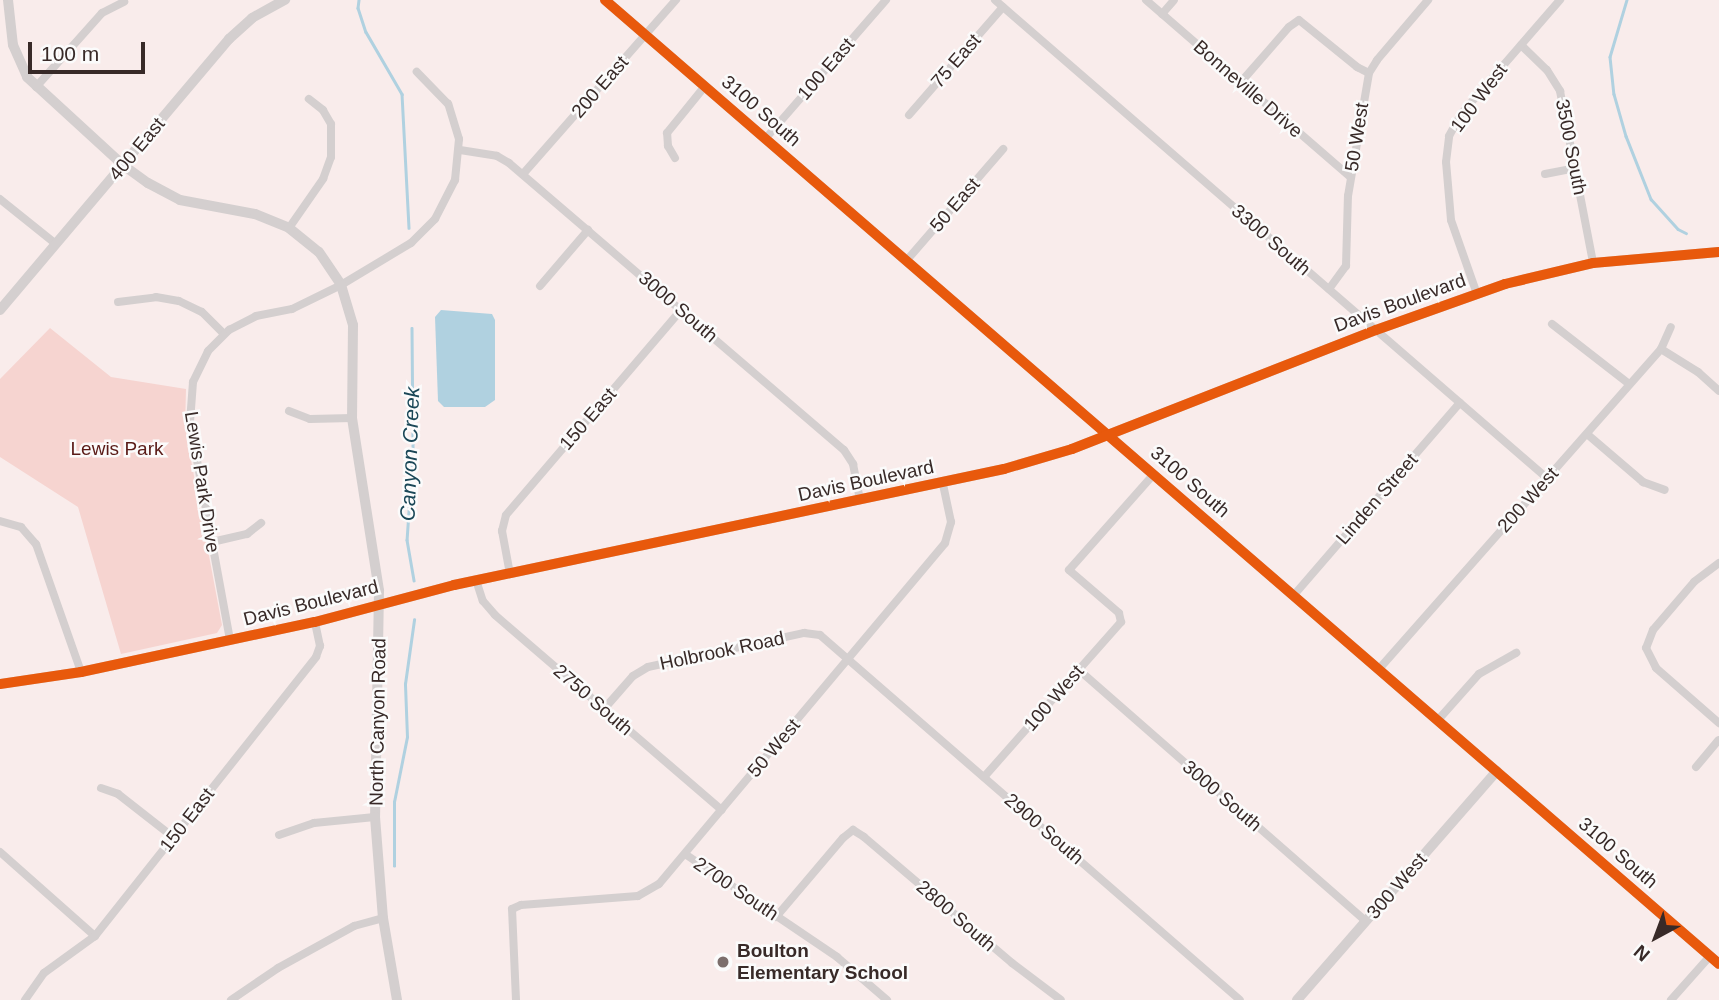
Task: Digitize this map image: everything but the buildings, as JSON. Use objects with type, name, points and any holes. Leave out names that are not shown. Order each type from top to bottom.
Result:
[{"type":"street","name":"North Canyon Road","points":[[8,0],[15,54],[36,87],[123,165],[148,183],[180,200],[255,214],[289,228],[318,252],[341,285],[354,325],[352,418],[380,605],[376,817],[383,918],[397,1000]]},
{"type":"street","name":"400 East","points":[[0,310],[237,32],[252,18],[285,0]]},
{"type":"street","name":"3100 South","points":[[605,0],[1719,964]]},
{"type":"street","name":"200 East","points":[[523,174],[676,0]]},
{"type":"street","name":"100 East","points":[[766,138],[886,0]]},
{"type":"street","name":"3300 South","points":[[995,0],[1548,479]]},
{"type":"street","name":"Bonneville Drive","points":[[1146,0],[1350,177]]},
{"type":"street","points":[[1162,14],[1174,0]]},
{"type":"street","name":"100 West","points":[[1477,294],[1451,220],[1447,144],[1457,120],[1560,0]]},
{"type":"street","name":"50 West","points":[[1329,289],[1346,266],[1350,177],[1369,73],[1425,1]]},
{"type":"street","points":[[36,87],[102,13],[124,2]]},
{"type":"street","name":"75 East","points":[[909,115],[1003,7]]},
{"type":"street","points":[[1241,82],[1289,27],[1299,20],[1357,67],[1369,73]]},
{"type":"street","name":"3500 South","points":[[1521,45],[1557,85],[1593,263]]},
{"type":"street","points":[[417,72],[452,113],[458,130],[460,150]]},
{"type":"street","points":[[675,159],[668,146],[667,133],[705,86]]},
{"type":"street","points":[[289,228],[323,179],[333,145],[328,116],[309,99]]},
{"type":"street","name":"50 East","points":[[907,260],[1003,149]]},
{"type":"street","name":"3000 South","points":[[460,150],[502,158],[523,174],[847,453],[860,500]]},
{"type":"street","name":"Lewis Park Drive","points":[[230,640],[189,409],[199,367],[224,334],[256,316],[292,309],[341,285],[411,243],[428,228],[453,188],[460,150]]},
{"type":"street","points":[[1545,174],[1575,168]]},
{"type":"street","points":[[0,199],[56,244]]},
{"type":"street","points":[[540,286],[588,230]]},
{"type":"street","name":"Davis Boulevard","points":[[0,684],[81,672],[316,622],[476,580],[1030,462],[1109,435],[1376,330],[1534,276],[1593,263],[1719,252]]},
{"type":"street","points":[[118,302],[156,298],[179,301],[202,312],[224,334]]},
{"type":"street","name":"150 East","points":[[510,574],[502,531],[509,511],[681,310]]},
{"type":"street","points":[[1552,324],[1629,384]]},
{"type":"street","name":"200 West","points":[[1380,669],[1661,349],[1671,327]]},
{"type":"street","points":[[1661,349],[1694,369],[1719,391]]},
{"type":"street","name":"Linden Street","points":[[1294,595],[1460,403]]},
{"type":"street","points":[[289,411],[310,419],[352,418]]},
{"type":"street","points":[[1587,434],[1643,482],[1665,491]]},
{"type":"street","name":"100 West","points":[[984,777],[1122,618],[1069,570],[1154,474]]},
{"type":"street","name":"50 West","points":[[516,1000],[512,909],[521,905],[643,895],[656,887],[947,539],[951,522],[943,482]]},
{"type":"street","points":[[0,521],[21,527],[36,544],[81,672]]},
{"type":"street","points":[[212,542],[247,534],[261,523]]},
{"type":"street","points":[[1719,563],[1694,582],[1653,630],[1647,644],[1648,656],[1659,671],[1719,723]]},
{"type":"street","name":"2750 South","points":[[476,580],[491,611],[722,810]]},
{"type":"street","name":"150 East","points":[[25,1000],[44,973],[95,936],[318,655],[320,646],[316,622]]},
{"type":"street","name":"Holbrook Road","points":[[604,709],[633,676],[644,668],[804,633],[824,638],[849,659]]},
{"type":"street","points":[[1438,720],[1479,674],[1516,653]]},
{"type":"street","name":"2900 South","points":[[849,659],[1240,1000]]},
{"type":"street","name":"3000 South","points":[[1079,670],[1366,921]]},
{"type":"street","points":[[1696,768],[1719,740]]},
{"type":"street","name":"300 West","points":[[1297,1000],[1497,771]]},
{"type":"street","points":[[101,788],[118,794],[173,837]]},
{"type":"street","points":[[279,835],[314,823],[376,817]]},
{"type":"street","name":"2800 South","points":[[776,917],[843,838],[853,830],[999,953],[1061,1000]]},
{"type":"street","points":[[0,852],[95,936]]},
{"type":"street","name":"2700 South","points":[[685,854],[843,962],[887,1000]]},
{"type":"street","points":[[231,1000],[284,965],[354,926],[383,918]]},
{"type":"street","points":[[1671,1000],[1710,956]]},
{"type":"green space","name":"Lewis Park","points":[[50,328],[111,377],[186,389],[185,428],[222,625],[217,633],[121,654],[78,507],[0,457],[0,379]]},
{"type":"water","points":[[441,310],[492,314],[495,320],[495,400],[485,407],[444,407],[438,401],[435,317]]},
{"type":"waterway","name":"Canyon Creek","points":[[359,0],[358,8],[366,32],[402,94],[409,228]]},
{"type":"waterway","points":[[1627,0],[1610,57],[1614,94],[1626,136],[1651,199],[1678,229],[1686,233]]},
{"type":"waterway","name":"Canyon Creek","points":[[412,328],[413,453],[407,540],[414,580]]},
{"type":"waterway","name":"Canyon Creek","points":[[394,866],[394,802],[407,737],[405,684],[414,620]]},
{"type":"cycle path","points":[[605,0],[1719,964]]},
{"type":"cycle path","points":[[0,684],[81,672],[315,622],[454,585],[1004,469],[1072,449],[1376,330],[1505,284],[1593,263],[1719,252]]},
{"type":"place","name":"Boulton Elementary School","points":[[723,962]]}]
